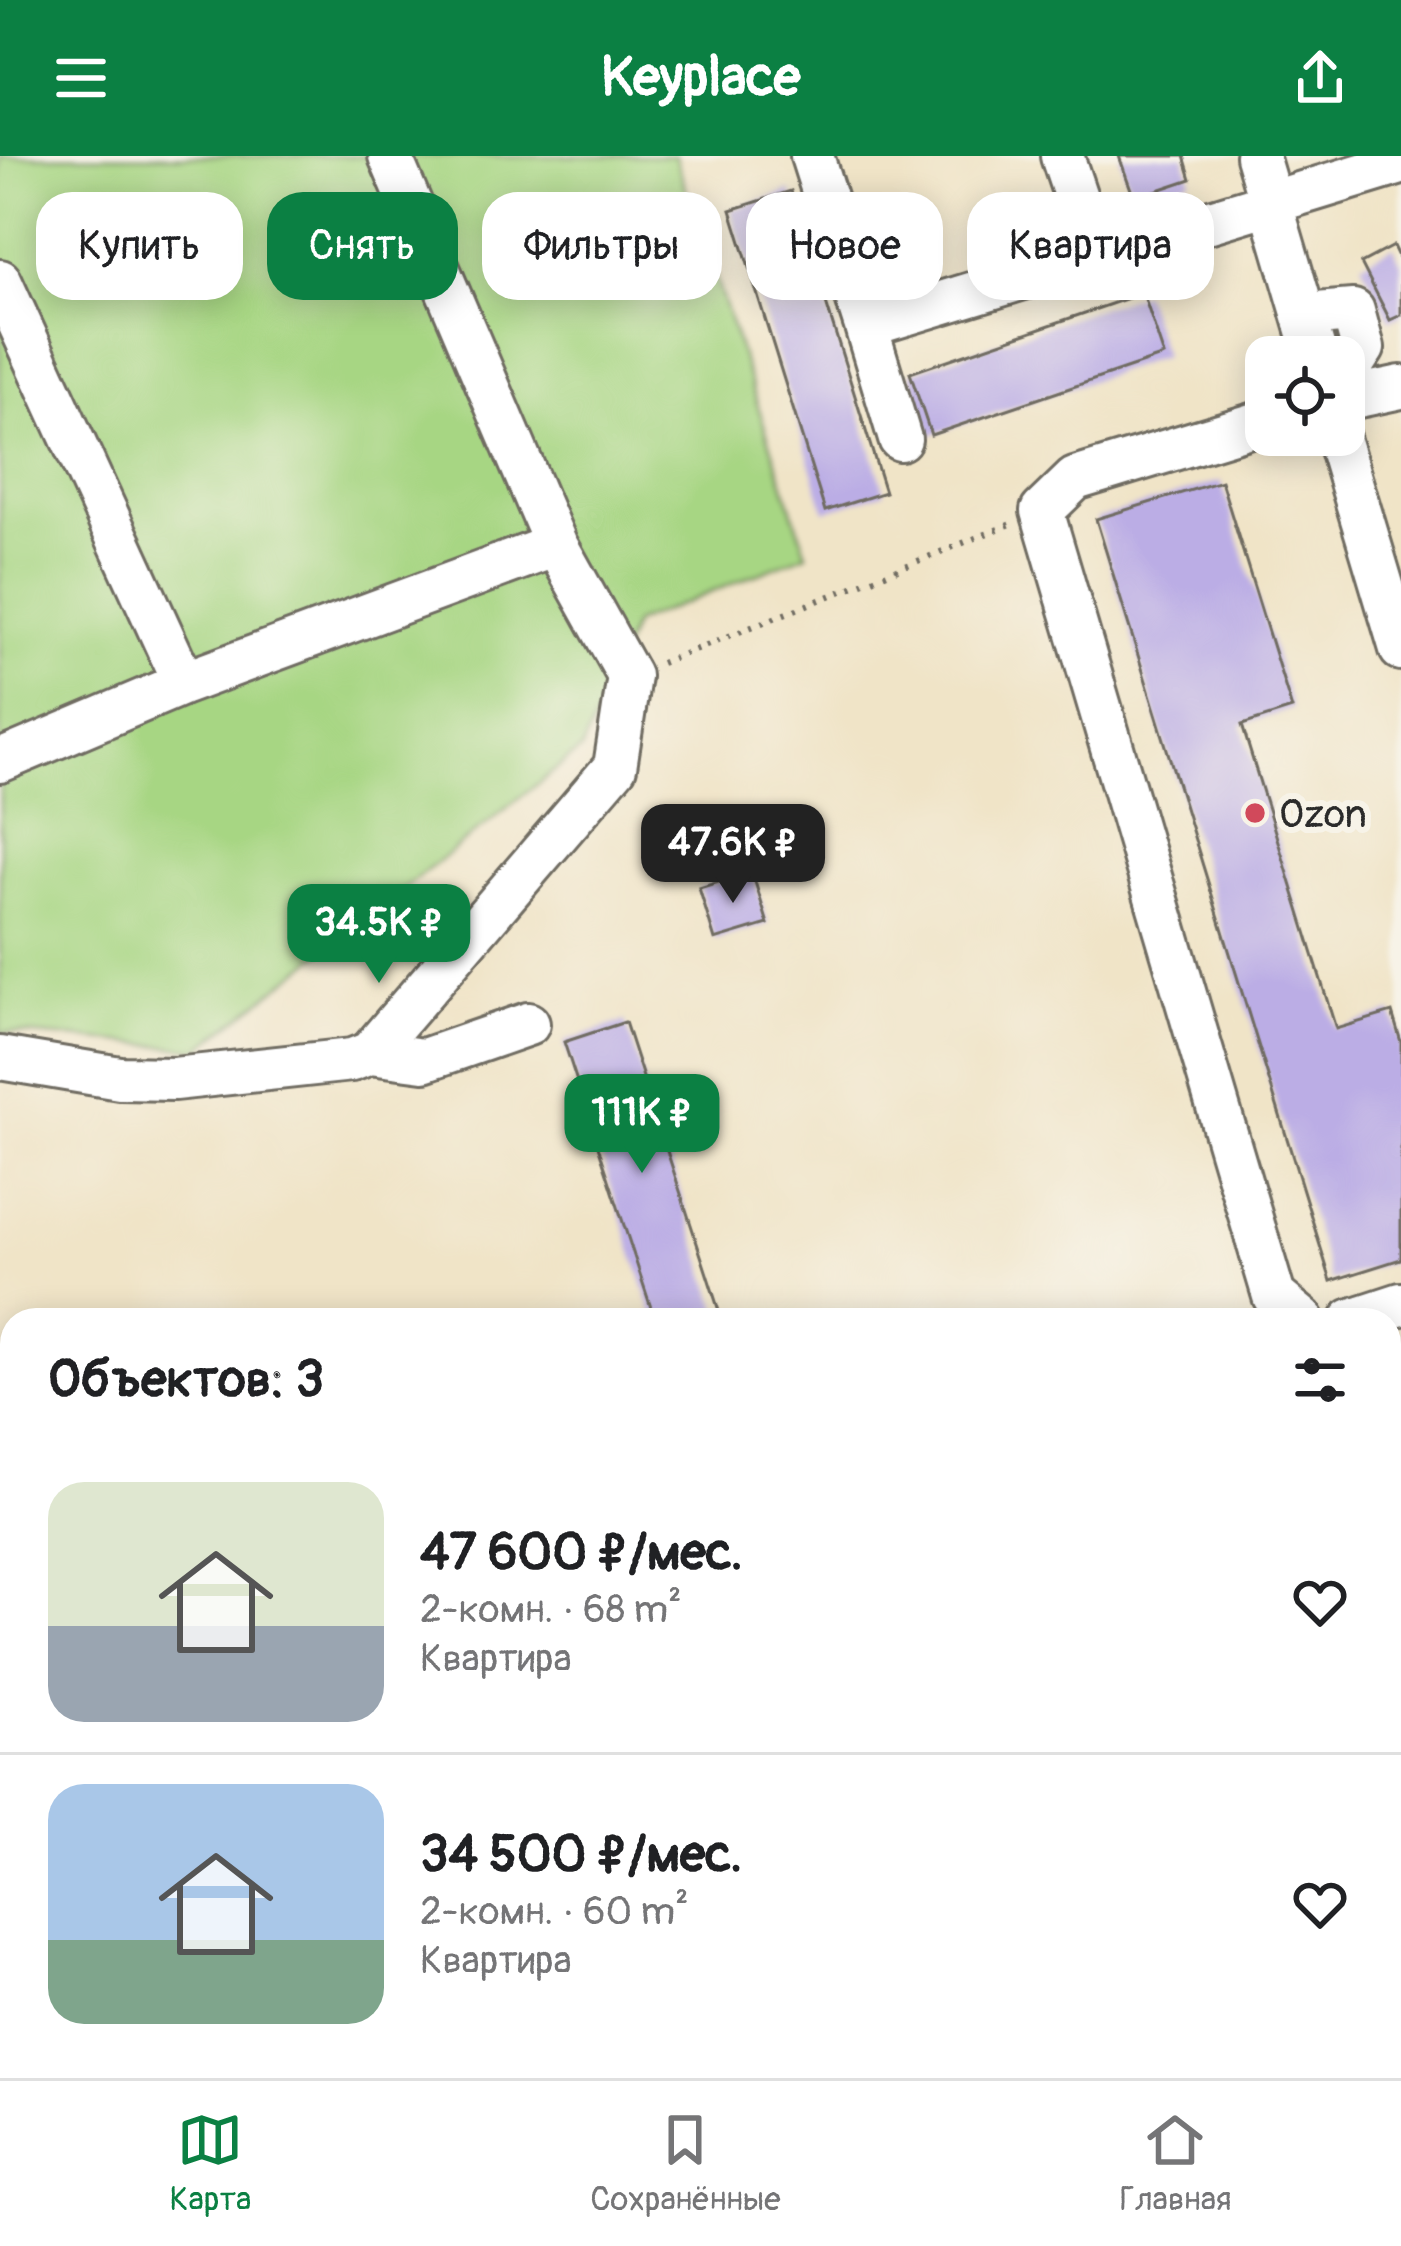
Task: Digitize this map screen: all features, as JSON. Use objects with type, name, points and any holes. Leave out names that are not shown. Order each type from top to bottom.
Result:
[{"type":"street","points":[[0,1058],[120,1078],[174,1079],[352,1060],[370,1053],[615,766],[629,676],[556,545],[390,156]]},
{"type":"street","points":[[812,156],[900,439]]},
{"type":"street","points":[[1062,156],[1074,192]]},
{"type":"street","points":[[1257,156],[1310,336]]},
{"type":"street","points":[[1214,222],[1401,163]]},
{"type":"street","points":[[0,280],[184,683]]},
{"type":"street","points":[[866,326],[967,296]]},
{"type":"street","points":[[1305,315],[1354,311],[1360,336]]},
{"type":"street","points":[[1365,395],[1401,387]]},
{"type":"street","points":[[1245,427],[1075,479],[1042,511],[1274,1296],[1289,1308]]},
{"type":"street","points":[[1343,456],[1401,649]]},
{"type":"street","points":[[0,761],[184,683],[556,545]]},
{"type":"street","points":[[370,1053],[424,1060],[528,1024]]},
{"type":"path","points":[[629,676],[1042,511]]},
{"type":"green space","points":[[0,156],[675,156],[687,192],[482,192],[482,300],[722,298],[807,554],[634,623],[582,749],[199,1049],[0,1032]]},
{"type":"building","points":[[1119,156],[1184,156],[1191,179],[1152,192],[1132,192]]},
{"type":"building","points":[[746,205],[746,258],[731,210]]},
{"type":"building","points":[[1393,246],[1401,263],[1401,315],[1390,320],[1361,263]]},
{"type":"building","points":[[759,300],[825,300],[885,492],[825,511]]},
{"type":"building","points":[[1123,300],[1145,300],[1164,356],[931,435],[910,373]]},
{"type":"building","points":[[1221,481],[1292,709],[1242,725],[1336,1029],[1392,1012],[1401,1042],[1401,1259],[1331,1281],[1096,519]]},
{"type":"building","points":[[752,872],[768,924],[715,940],[699,888]]},
{"type":"building","points":[[625,1022],[718,1308],[651,1308],[564,1042]]},
{"type":"place","name":"Ozon","points":[[1255,813]]}]
